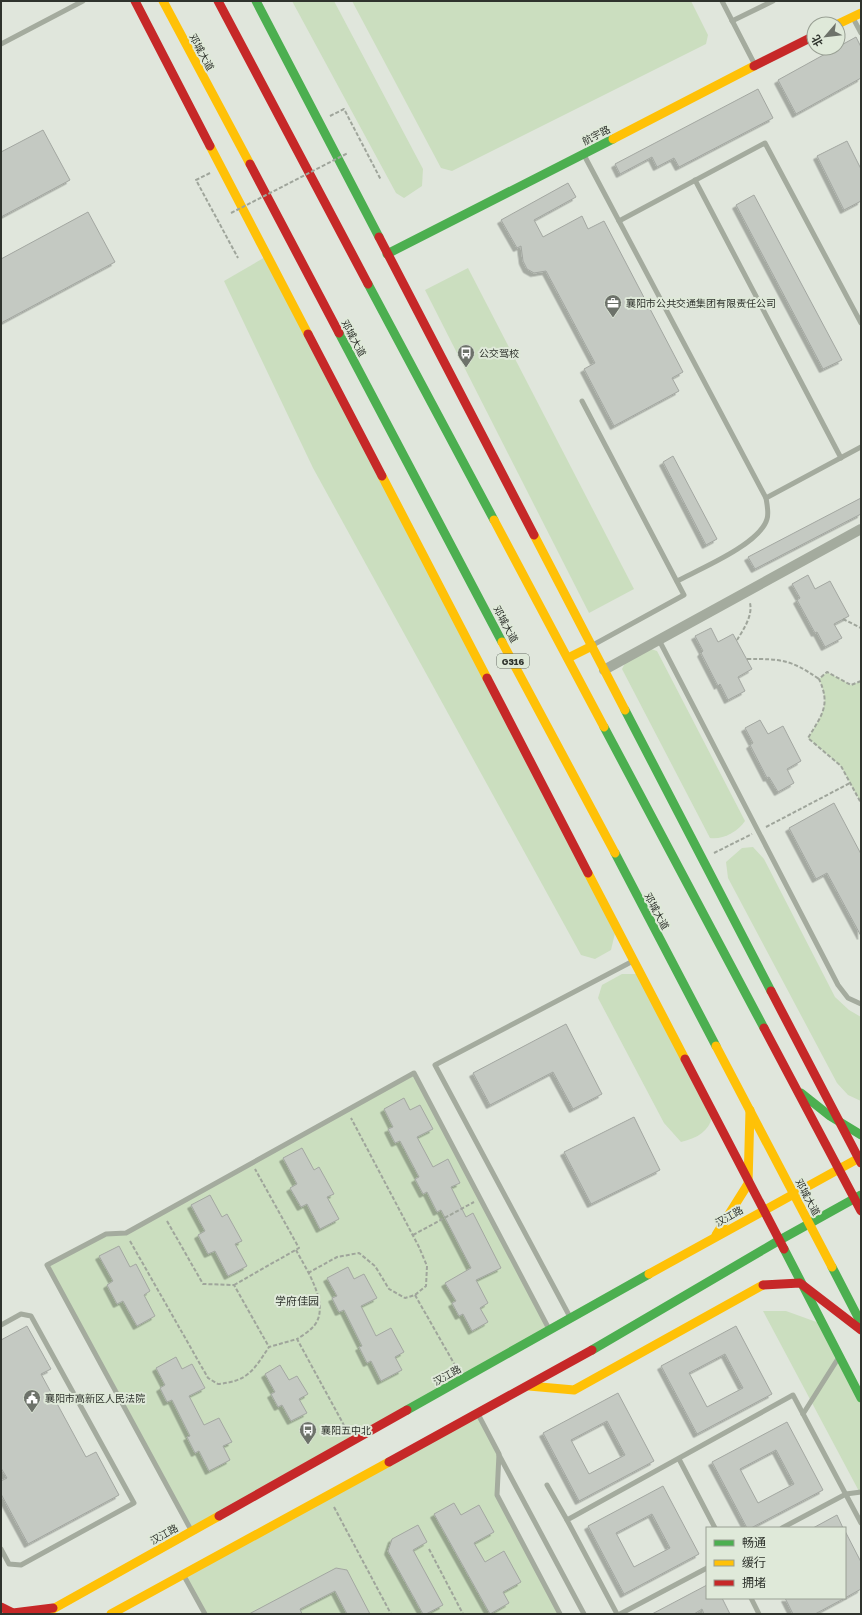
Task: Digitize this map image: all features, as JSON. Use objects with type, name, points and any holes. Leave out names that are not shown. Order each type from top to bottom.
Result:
[{"type":"main road","points":[[135,1],[748,1184],[861,1398]]},
{"type":"main road","name":"邓城大道","points":[[163,1],[750,1109],[861,1322]]},
{"type":"main road","points":[[218,1],[796,1089],[839,1169],[858,1197],[861,1211]]},
{"type":"main road","points":[[256,1],[860,1159]]},
{"type":"main road","points":[[846,20],[857,15]]},
{"type":"main road","name":"航宇路","points":[[387,254],[806,40]]},
{"type":"main road","points":[[568,658],[592,646]]},
{"type":"main road","points":[[796,1089],[823,1112],[843,1126],[861,1135]]},
{"type":"main road","points":[[715,1237],[748,1184],[750,1109]]},
{"type":"main road","name":"汉江路","points":[[44,1614],[762,1210],[860,1159]]},
{"type":"main road","points":[[111,1614],[529,1386],[778,1241],[858,1197]]},
{"type":"main road","points":[[529,1386],[574,1390],[761,1285],[800,1283],[861,1330]]},
{"type":"main road","points":[[1,1607],[13,1613],[56,1608]]},
{"type":"street","points":[[604,670],[861,529]]},
{"type":"lane","points":[[1,44],[83,1]]},
{"type":"lane","points":[[722,1],[755,66]]},
{"type":"lane","points":[[732,21],[773,1]]},
{"type":"lane","points":[[857,15],[861,33]]},
{"type":"lane","points":[[619,221],[765,143],[861,324]]},
{"type":"lane","points":[[583,154],[766,498],[768,519],[760,532],[748,543],[677,581]]},
{"type":"lane","points":[[696,180],[841,458]]},
{"type":"lane","points":[[582,401],[684,595],[592,646]]},
{"type":"lane","points":[[766,498],[861,447]]},
{"type":"lane","points":[[659,640],[838,985],[848,998],[861,1004]]},
{"type":"lane","points":[[570,1318],[435,1065],[633,961]]},
{"type":"lane","points":[[192,1531],[47,1265],[106,1234],[126,1234],[414,1073],[550,1330]]},
{"type":"lane","points":[[1,1325],[21,1314],[31,1316],[134,1503],[21,1565],[9,1564],[1,1549]]},
{"type":"lane","points":[[803,1414],[839,1357]]},
{"type":"lane","points":[[567,1520],[793,1395],[861,1523]]},
{"type":"lane","points":[[478,1414],[584,1614]]},
{"type":"lane","points":[[499,1454],[497,1494],[560,1614]]},
{"type":"lane","points":[[679,1459],[714,1527]]},
{"type":"lane","points":[[547,1485],[617,1614]]},
{"type":"lane","points":[[784,1527],[846,1494],[861,1492]]},
{"type":"lane","points":[[620,1614],[706,1569]]},
{"type":"lane","points":[[183,1575],[205,1614]]},
{"type":"lane","points":[[752,1599],[759,1614]]},
{"type":"path","points":[[332,123],[329,117],[344,108],[381,180]]},
{"type":"path","points":[[231,213],[348,153],[345,147]]},
{"type":"path","points":[[213,179],[210,173],[196,180],[238,258]]},
{"type":"path","points":[[737,640],[745,627],[751,608],[747,591]]},
{"type":"path","points":[[843,619],[861,628]]},
{"type":"path","points":[[746,659],[779,659],[799,665],[819,679],[825,693],[822,714],[808,738],[841,766],[861,803]]},
{"type":"path","points":[[819,679],[827,672],[851,685],[861,681]]},
{"type":"path","points":[[703,858],[850,783]]},
{"type":"path","points":[[308,1273],[337,1257],[359,1253],[375,1266],[389,1289],[405,1298],[415,1295],[426,1286],[427,1266],[413,1235],[347,1110]]},
{"type":"path","points":[[162,1213],[203,1284],[234,1285],[299,1248],[252,1163]]},
{"type":"path","points":[[413,1235],[480,1199]]},
{"type":"path","points":[[126,1234],[208,1378],[218,1384],[234,1382],[252,1372],[269,1347],[297,1339],[314,1327],[320,1312],[318,1292],[296,1250]]},
{"type":"path","points":[[234,1285],[269,1347]]},
{"type":"path","points":[[415,1295],[462,1379]]},
{"type":"path","points":[[297,1339],[352,1441]]},
{"type":"path","points":[[328,1495],[391,1614]]},
{"type":"path","points":[[429,1549],[463,1614]]},
{"type":"green space","points":[[292,1],[334,1],[423,169],[422,186],[404,198],[396,193]]},
{"type":"green space","points":[[352,1],[691,1],[708,35],[706,44],[452,171],[441,168]]},
{"type":"green space","points":[[267,256],[616,929],[611,950],[595,959],[581,955],[313,468],[224,281]]},
{"type":"green space","points":[[468,268],[634,589],[589,613],[425,290]]},
{"type":"green space","points":[[651,649],[657,651],[745,821],[734,832],[720,838],[710,838],[622,669],[625,663]]},
{"type":"green space","points":[[827,672],[851,685],[861,681],[861,803],[841,766],[808,738],[823,710],[823,688],[819,679]]},
{"type":"green space","points":[[753,847],[764,859],[835,997],[849,1010],[861,1017],[861,1101],[848,1095],[837,1083],[728,878],[726,862],[742,848]]},
{"type":"green space","points":[[622,974],[640,974],[713,1115],[706,1130],[698,1136],[681,1142],[664,1123],[598,998],[602,985]]},
{"type":"green space","points":[[414,1073],[550,1330],[192,1531],[47,1265],[106,1234],[126,1233]]},
{"type":"green space","points":[[763,1311],[786,1311],[822,1324],[861,1398],[861,1495]]},
{"type":"green space","points":[[478,1414],[499,1454],[497,1495],[562,1614],[205,1614],[183,1575]]},
{"type":"building","points":[[856,37],[861,47],[861,78],[796,114],[778,80],[822,56],[846,56],[846,43]]},
{"type":"building","points":[[758,89],[773,118],[679,167],[674,158],[657,167],[652,157],[620,174],[615,164]]},
{"type":"building","points":[[43,130],[70,180],[1,217],[1,152]]},
{"type":"building","points":[[847,141],[861,169],[861,201],[844,210],[817,156]]},
{"type":"building","name":"襄阳市公共交通集团有限责任公司","points":[[568,183],[576,197],[534,220],[543,237],[582,216],[588,229],[604,221],[683,372],[672,378],[679,391],[614,426],[584,369],[595,363],[546,271],[534,273],[527,269],[523,261],[521,246],[517,248],[501,220]]},
{"type":"building","points":[[754,195],[842,360],[823,369],[736,205]]},
{"type":"building","points":[[88,212],[115,262],[1,323],[1,259]]},
{"type":"building","points":[[673,456],[717,539],[706,545],[663,462]]},
{"type":"building","points":[[861,498],[861,514],[755,569],[748,557]]},
{"type":"building","points":[[808,575],[815,589],[830,581],[849,616],[834,624],[842,638],[825,647],[817,632],[815,633],[797,600],[800,598],[792,584]]},
{"type":"building","points":[[711,628],[718,642],[733,634],[752,669],[738,677],[745,691],[728,700],[720,684],[718,686],[701,653],[703,651],[695,636]]},
{"type":"building","points":[[760,720],[768,734],[783,726],[801,761],[787,769],[794,783],[778,792],[769,777],[767,778],[750,745],[753,743],[745,728]]},
{"type":"building","points":[[834,803],[861,854],[861,936],[827,873],[816,879],[789,828]]},
{"type":"building","points":[[566,1024],[602,1094],[573,1109],[553,1072],[490,1105],[473,1073]]},
{"type":"building","points":[[404,1098],[410,1110],[420,1105],[433,1129],[417,1137],[433,1167],[448,1159],[460,1183],[451,1187],[466,1217],[473,1213],[501,1268],[476,1280],[488,1303],[480,1308],[488,1322],[472,1331],[463,1314],[459,1316],[452,1303],[456,1301],[445,1283],[471,1268],[441,1210],[437,1212],[427,1192],[423,1194],[415,1179],[419,1177],[400,1141],[395,1143],[388,1129],[393,1127],[384,1109]]},
{"type":"building","points":[[634,1117],[660,1170],[591,1204],[564,1152]]},
{"type":"building","points":[[302,1148],[314,1170],[319,1167],[334,1194],[327,1197],[339,1219],[320,1229],[307,1204],[301,1207],[290,1188],[297,1184],[283,1158]]},
{"type":"building","points":[[210,1195],[222,1217],[227,1214],[242,1241],[235,1244],[247,1266],[228,1276],[215,1251],[208,1254],[198,1235],[205,1231],[191,1205]]},
{"type":"building","points":[[119,1246],[130,1267],[136,1264],[150,1291],[144,1295],[155,1316],[137,1326],[123,1301],[117,1304],[107,1285],[113,1281],[99,1256]]},
{"type":"building","points":[[348,1267],[354,1279],[364,1274],[377,1298],[361,1306],[376,1336],[391,1328],[404,1352],[395,1357],[402,1370],[381,1381],[371,1361],[367,1363],[359,1347],[362,1346],[344,1310],[339,1312],[332,1298],[337,1296],[327,1278]]},
{"type":"building","name":"襄阳市高新区人民法院","points":[[27,1326],[51,1369],[41,1374],[86,1457],[96,1452],[119,1495],[28,1544],[1,1494],[1,1481],[7,1478],[1,1468],[1,1340]]},
{"type":"building","points":[[736,1326],[772,1394],[697,1434],[661,1366]],"holes":[[[725,1354],[743,1388],[707,1407],[689,1373]]]},
{"type":"building","points":[[176,1357],[182,1369],[192,1364],[205,1388],[189,1396],[204,1425],[219,1418],[232,1442],[223,1446],[230,1460],[209,1471],[199,1451],[195,1453],[187,1437],[190,1436],[172,1400],[167,1402],[160,1388],[165,1385],[156,1368]]},
{"type":"building","points":[[280,1365],[289,1380],[297,1376],[308,1394],[299,1399],[307,1413],[291,1421],[282,1405],[278,1407],[271,1394],[275,1392],[265,1374]]},
{"type":"building","points":[[618,1393],[654,1461],[579,1501],[543,1433]],"holes":[[[607,1421],[625,1455],[589,1474],[571,1440]]]},
{"type":"building","points":[[787,1422],[823,1490],[753,1527],[746,1527],[712,1462]],"holes":[[[776,1450],[794,1484],[758,1503],[740,1469]]]},
{"type":"building","points":[[663,1486],[699,1554],[624,1594],[588,1526]],"holes":[[[652,1514],[670,1548],[634,1567],[616,1533]]]},
{"type":"building","points":[[454,1503],[461,1515],[479,1505],[494,1532],[474,1543],[485,1562],[504,1551],[521,1582],[503,1592],[509,1603],[490,1614],[434,1514]]},
{"type":"building","points":[[837,1515],[843,1527],[815,1527]]},
{"type":"building","points":[[418,1525],[427,1542],[413,1550],[443,1605],[426,1614],[423,1614],[388,1551],[392,1539]]},
{"type":"building","points":[[846,1533],[861,1562],[861,1589],[846,1597]]},
{"type":"building","points":[[336,1568],[347,1570],[370,1614],[347,1614],[335,1591],[300,1609],[302,1614],[249,1614]]},
{"type":"building","points":[[706,1586],[706,1599],[722,1599],[730,1614],[704,1614],[702,1609],[694,1614],[652,1614]]},
{"type":"building","points":[[786,1599],[843,1599],[815,1614],[793,1614]]},
{"type":"traffic: fast","points":[[256,1],[379,237]]},
{"type":"traffic: fast","points":[[387,254],[613,139]]},
{"type":"traffic: fast","points":[[368,284],[494,520]]},
{"type":"traffic: fast","points":[[339,333],[502,642]]},
{"type":"traffic: fast","points":[[625,710],[771,991]]},
{"type":"traffic: fast","points":[[604,727],[764,1028]]},
{"type":"traffic: fast","points":[[615,853],[716,1046]]},
{"type":"traffic: fast","points":[[801,1093],[830,1116],[861,1135]]},
{"type":"traffic: fast","points":[[592,1350],[778,1241],[861,1195]]},
{"type":"traffic: fast","points":[[784,1249],[861,1398]]},
{"type":"traffic: fast","points":[[832,1267],[861,1323]]},
{"type":"traffic: fast","points":[[407,1410],[649,1274]]},
{"type":"traffic: slow","points":[[163,1],[250,164]]},
{"type":"traffic: slow","points":[[846,20],[861,13]]},
{"type":"traffic: slow","points":[[613,139],[754,66]]},
{"type":"traffic: slow","points":[[210,146],[308,334]]},
{"type":"traffic: slow","points":[[382,476],[487,678]]},
{"type":"traffic: slow","points":[[494,520],[604,727]]},
{"type":"traffic: slow","points":[[534,535],[625,710]]},
{"type":"traffic: slow","points":[[502,642],[615,853]]},
{"type":"traffic: slow","points":[[568,658],[592,646]]},
{"type":"traffic: slow","points":[[588,873],[685,1059]]},
{"type":"traffic: slow","points":[[716,1046],[832,1267]]},
{"type":"traffic: slow","points":[[716,1235],[748,1184],[750,1110]]},
{"type":"traffic: slow","points":[[649,1274],[861,1157]]},
{"type":"traffic: slow","points":[[529,1386],[574,1390],[763,1285]]},
{"type":"traffic: slow","points":[[111,1614],[389,1462]]},
{"type":"traffic: slow","points":[[44,1614],[219,1516]]},
{"type":"traffic: jam","points":[[135,1],[210,146]]},
{"type":"traffic: jam","points":[[218,1],[368,284]]},
{"type":"traffic: jam","points":[[754,66],[806,40]]},
{"type":"traffic: jam","points":[[250,164],[339,333]]},
{"type":"traffic: jam","points":[[379,237],[534,535]]},
{"type":"traffic: jam","points":[[308,334],[382,476]]},
{"type":"traffic: jam","points":[[487,678],[588,873]]},
{"type":"traffic: jam","points":[[771,991],[861,1163]]},
{"type":"traffic: jam","points":[[764,1028],[861,1211]]},
{"type":"traffic: jam","points":[[685,1059],[784,1249]]},
{"type":"traffic: jam","points":[[763,1285],[800,1283],[861,1330]]},
{"type":"traffic: jam","points":[[389,1462],[592,1350]]},
{"type":"traffic: jam","points":[[219,1516],[407,1410]]},
{"type":"traffic: jam","points":[[1,1607],[13,1613],[53,1608]]},
{"type":"place","name":"襄阳市公共交通集团有限责任公司","points":[[613,318]]},
{"type":"place","name":"公交驾校","points":[[466,368]]},
{"type":"place","name":"襄阳市高新区人民法院","points":[[32,1413]]},
{"type":"place","name":"襄阳五中北","points":[[308,1445]]},
{"type":"district","name":"学府佳园","points":[[297,1300]]}]
